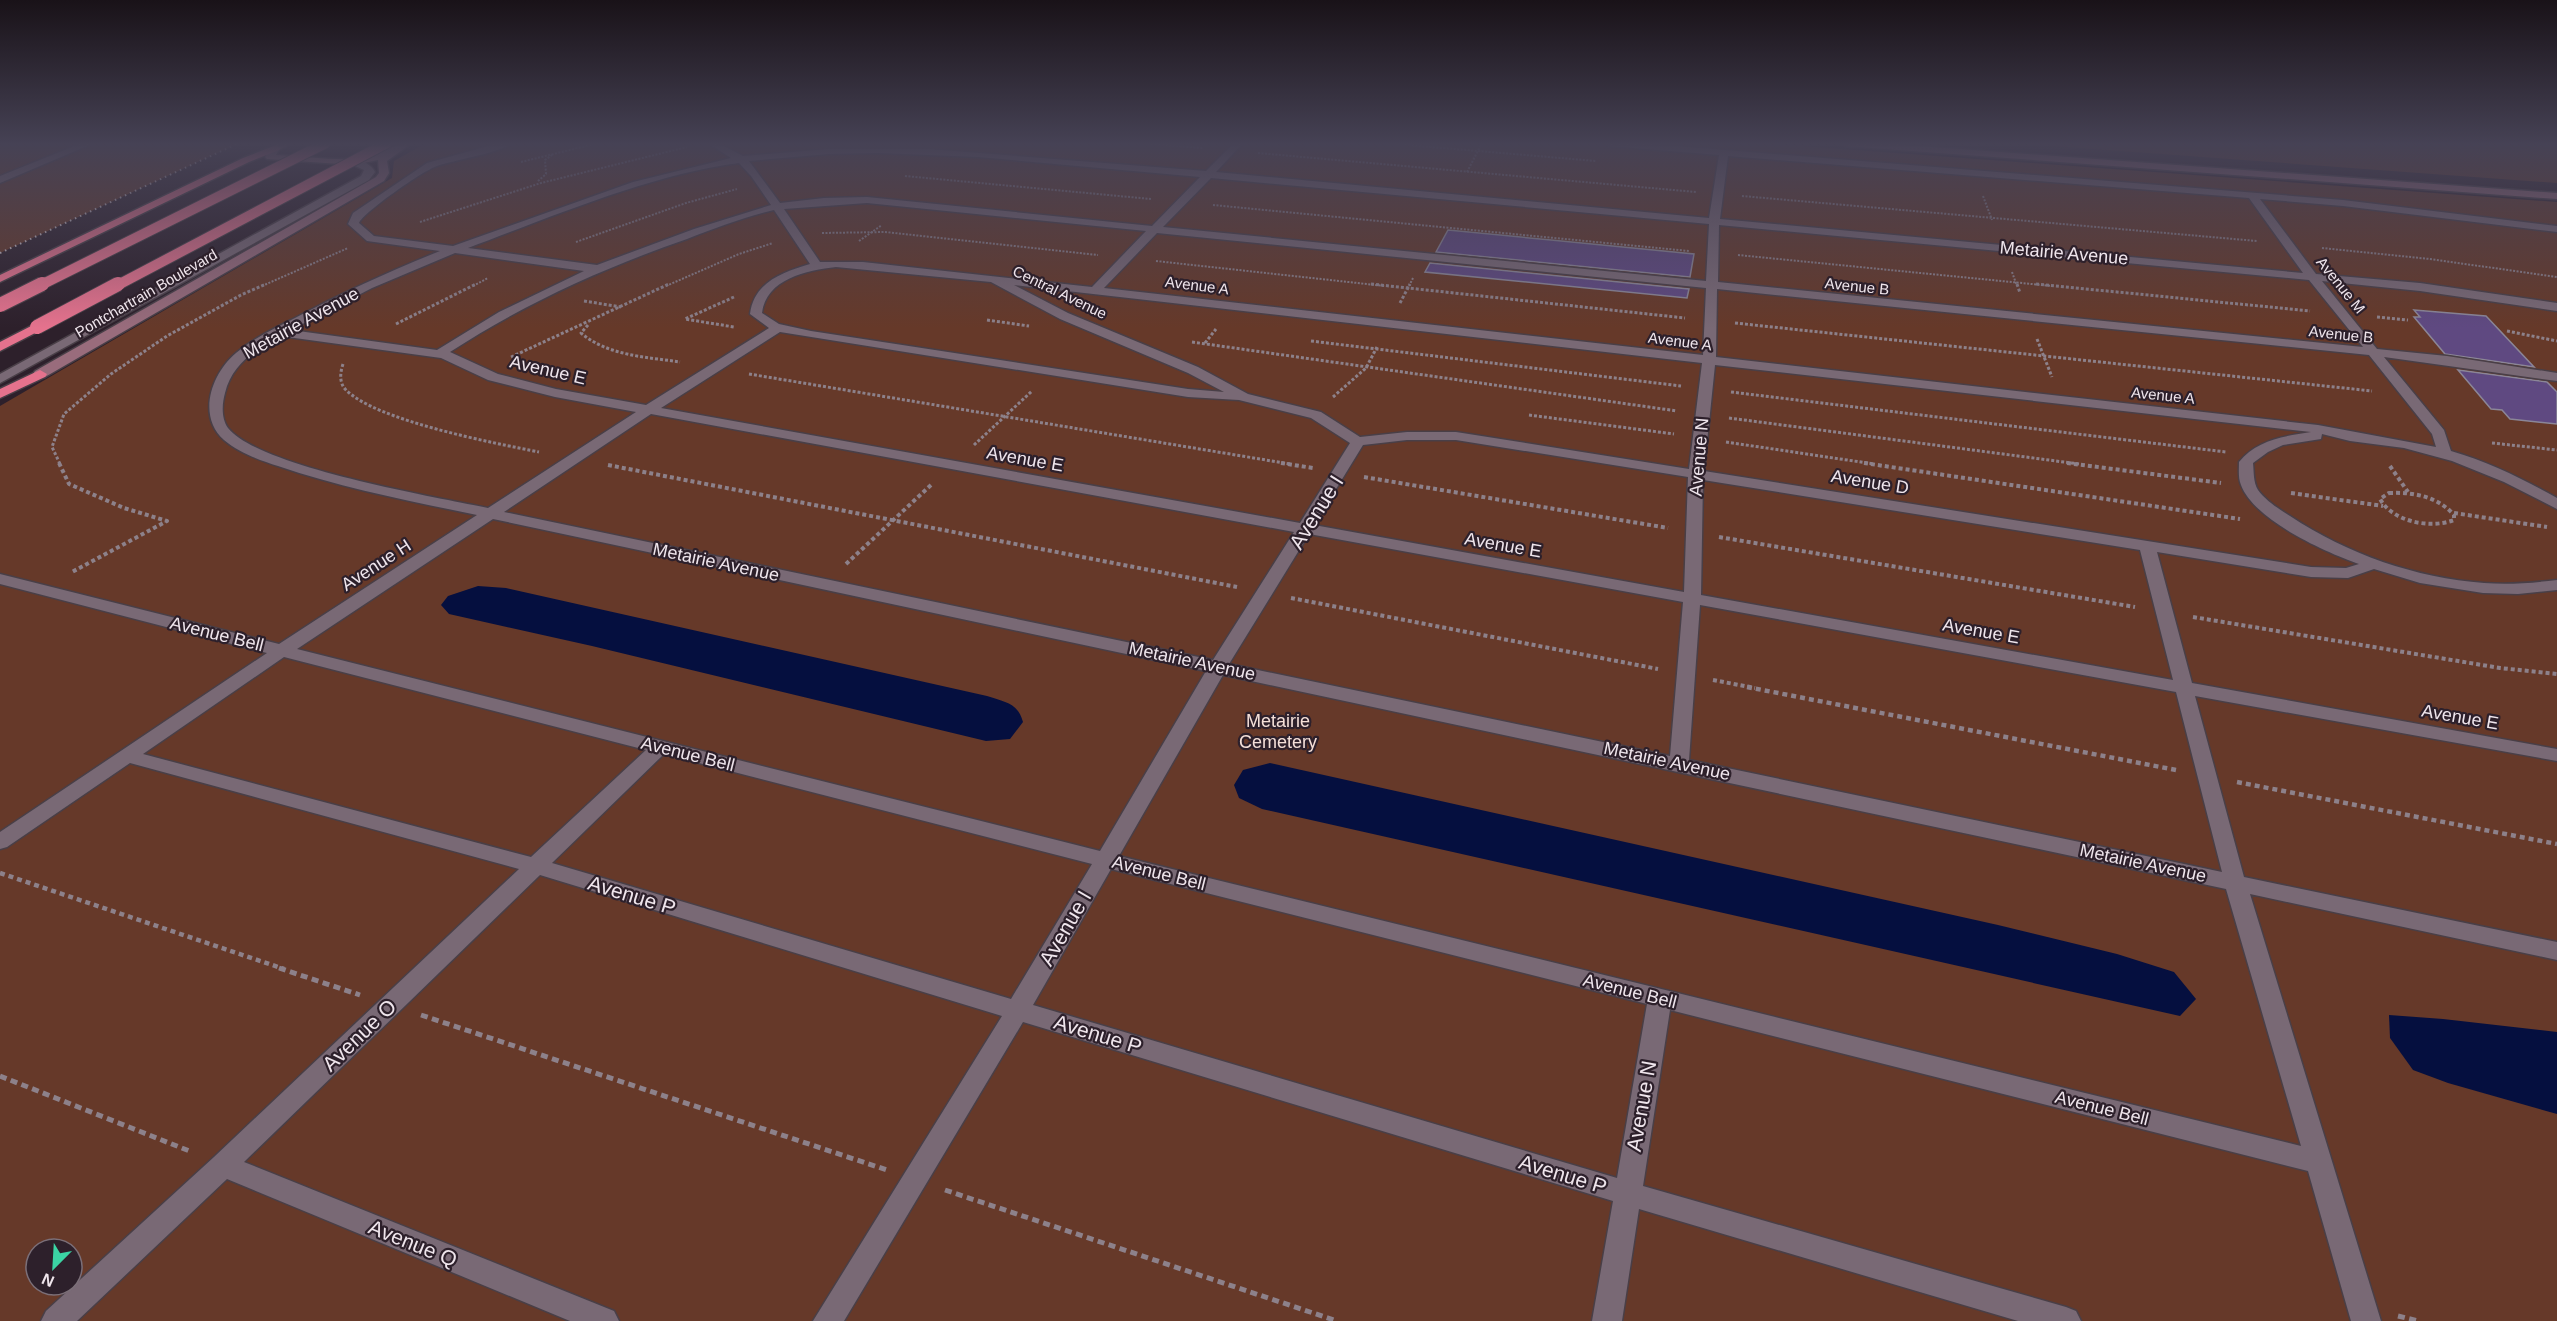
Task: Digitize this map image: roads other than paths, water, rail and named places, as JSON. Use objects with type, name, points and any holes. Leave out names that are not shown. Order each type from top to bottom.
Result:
[{"type":"highway","points":[[0,279],[154,205]]},
{"type":"highway","points":[[0,305],[202,205]]},
{"type":"highway","points":[[0,347],[277,205]]},
{"type":"main road","name":"Pontchartrain Boulevard","points":[[40,374],[335,205]]},
{"type":"street","name":"Pontchartrain Boulevard","points":[[0,379],[317,205]]},
{"type":"street","points":[[371,205],[357,215],[353,224],[371,239],[600,270]]},
{"type":"street","name":"Metairie Avenue","points":[[578,205],[453,249],[345,296],[238,358],[221,383],[214,409],[221,430],[249,449],[306,470],[384,491],[1679,763],[2557,951]]},
{"type":"street","points":[[446,356],[443,351],[466,336],[524,304],[600,270],[666,242],[778,206],[789,205]]},
{"type":"street","points":[[915,205],[1154,228]]},
{"type":"street","points":[[1095,290],[1177,205]]},
{"type":"street","name":"Metairie Avenue","points":[[1537,205],[2420,287],[2557,307]]},
{"type":"street","name":"Avenue N","points":[[1679,763],[1692,599],[1696,474],[1709,361],[1716,205]]},
{"type":"street","name":"Avenue M","points":[[2258,205],[2286,244],[2440,437],[2445,454]]},
{"type":"street","points":[[2357,205],[2557,229]]},
{"type":"street","points":[[778,206],[817,266]]},
{"type":"street","name":"Avenue B","points":[[1154,228],[2374,352],[2447,360],[2557,377]]},
{"type":"street","name":"Central Avenue","points":[[778,328],[763,322],[756,314],[755,306],[761,292],[782,278],[817,266],[863,265],[994,279],[1064,316],[1192,370],[1243,397],[1316,415],[1358,442]]},
{"type":"street","name":"Avenue A","points":[[994,279],[2318,429],[2361,438]]},
{"type":"street","points":[[778,328],[1188,393],[1243,397]]},
{"type":"street","name":"Avenue H","points":[[0,842],[281,651],[648,410],[778,328]]},
{"type":"street","name":"Avenue E","points":[[280,332],[446,356],[477,372],[555,393],[2557,755]]},
{"type":"street","name":"Pontchartrain Boulevard","points":[[0,396],[40,374]]},
{"type":"street","name":"Avenue D","points":[[1358,442],[1380,437],[1456,436],[2310,572],[2348,573],[2374,564]]},
{"type":"street","points":[[2557,504],[2525,484],[2476,464],[2403,444],[2361,438],[2316,436],[2282,440],[2263,447],[2246,462],[2249,487],[2263,504],[2298,530],[2338,550],[2374,564],[2452,584],[2511,590],[2557,585]]},
{"type":"street","name":"Avenue I","points":[[828,1321],[1017,1010],[1218,667],[1358,442]]},
{"type":"street","points":[[2146,546],[2235,882],[2366,1321]]},
{"type":"street","name":"Avenue Bell","points":[[0,579],[1105,860],[2319,1162]]},
{"type":"street","name":"Avenue O","points":[[56,1321],[223,1165],[660,747]]},
{"type":"street","name":"Avenue P","points":[[128,756],[535,866],[1626,1193],[2066,1321]]},
{"type":"street","name":"Avenue N","points":[[1607,1321],[1626,1193],[1660,998]]},
{"type":"street","name":"Avenue Q","points":[[223,1165],[604,1321]]},
{"type":"railway","points":[[0,253],[105,205]]},
{"type":"park label","name":"Metairie Cemetery","points":[[1278,731]]}]
